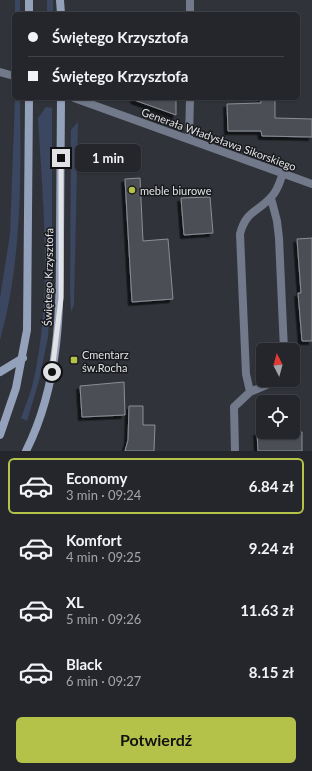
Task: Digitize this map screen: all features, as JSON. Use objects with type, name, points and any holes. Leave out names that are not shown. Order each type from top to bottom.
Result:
[{"type":"main road","points":[[29,0],[29,12]]},
{"type":"main road","points":[[60,0],[60,12]]},
{"type":"main road","name":"Świętego Krzysztofa","points":[[0,435],[16,388],[23,358],[27,330],[29,263],[29,100]]},
{"type":"main road","name":"Świętego Krzysztofa","points":[[26,451],[33,437],[47,397],[55,359],[61,298],[61,100]]},
{"type":"main road","points":[[0,372],[23,358]]},
{"type":"street","points":[[190,0],[190,12]]},
{"type":"street","points":[[0,72],[12,75]]},
{"type":"street","name":"Generała Władysława Sikorskiego","points":[[80,100],[312,184]]},
{"type":"street","points":[[190,100],[190,139]]},
{"type":"street","points":[[250,392],[246,374],[240,234],[243,222],[251,213],[271,198],[276,191],[282,173]]},
{"type":"street","points":[[271,198],[277,221],[279,238],[284,343]]},
{"type":"street","points":[[235,451],[234,407],[250,392],[262,387]]},
{"type":"shaded area","points":[[15,0],[20,0],[20,12],[15,12]]},
{"type":"shaded area","points":[[47,0],[53,0],[53,12],[47,12]]},
{"type":"shaded area","points":[[15,100],[20,100],[19,220],[13,280],[0,340],[0,298],[10,234]]},
{"type":"shaded area","points":[[46,107],[52,108],[52,271],[48,337],[39,381],[27,421],[21,418],[33,383],[39,350],[45,284],[44,218],[38,118]]},
{"type":"shaded area","points":[[78,122],[74,305],[71,312],[71,130]]},
{"type":"building","points":[[134,100],[176,100],[176,115]]},
{"type":"building","points":[[261,100],[275,100],[275,118],[312,119],[312,137],[262,136],[261,131],[228,131],[227,104],[261,103]]},
{"type":"building","points":[[140,178],[143,241],[168,239],[173,299],[132,302],[125,179]]},
{"type":"building","points":[[210,197],[213,233],[184,235],[181,198]]},
{"type":"building","points":[[312,238],[312,341],[302,341],[298,293],[301,293],[297,239]]},
{"type":"building","points":[[124,382],[125,415],[82,417],[80,386]]},
{"type":"building","points":[[129,406],[143,406],[143,425],[155,425],[154,451],[125,451],[128,440]]},
{"type":"building","points":[[300,432],[302,432],[302,451],[258,451],[257,439],[300,439]]},
{"type":"place","name":"meble biurowe","points":[[132,190]]},
{"type":"place","name":"Cmentarz św.Rocha","points":[[74,360]]},
{"type":"route","points":[[52,372],[55,359],[61,298],[61,158]]}]
